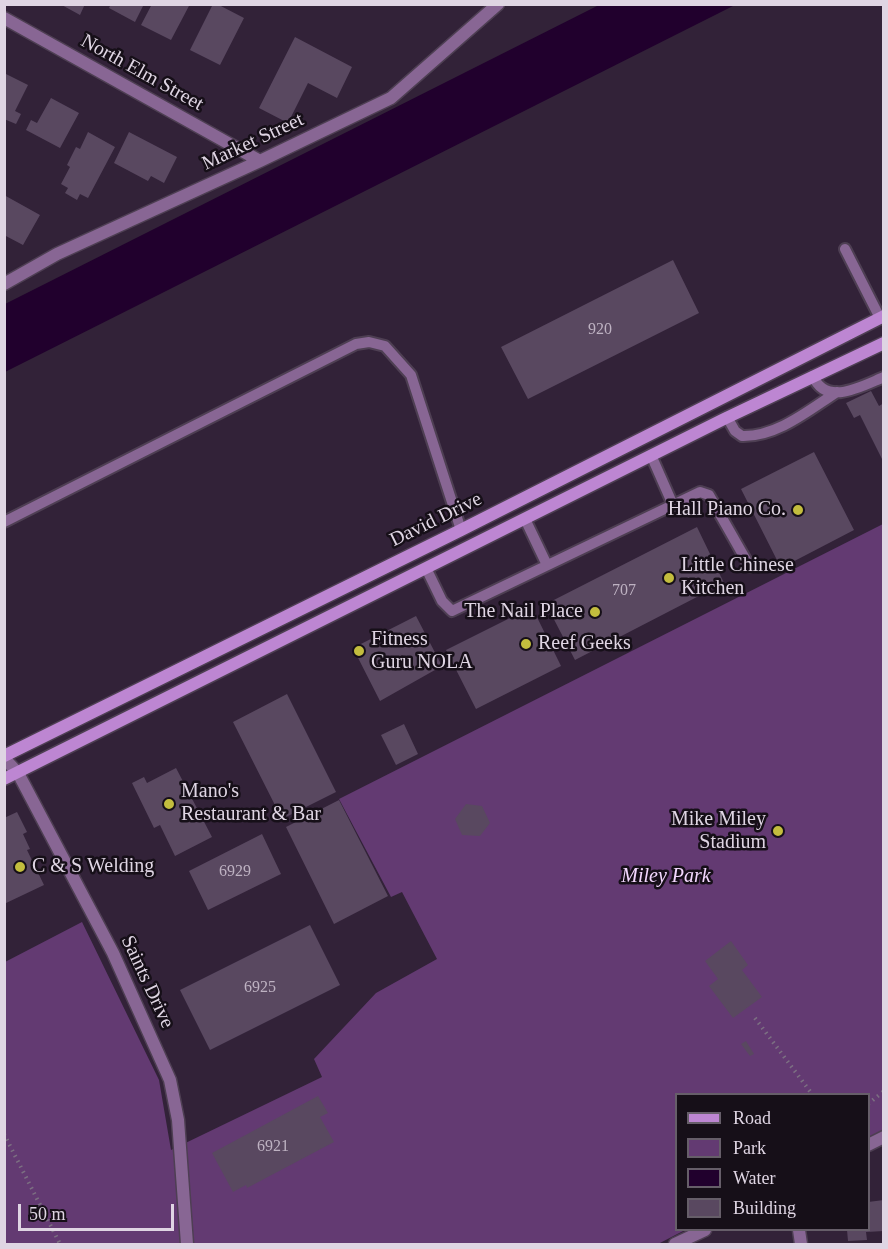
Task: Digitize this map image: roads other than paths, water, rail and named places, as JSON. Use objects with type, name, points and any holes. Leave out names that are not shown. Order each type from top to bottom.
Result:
[{"type":"main road","name":"David Drive","points":[[4,757],[461,530],[882,317]]},
{"type":"main road","name":"David Drive","points":[[4,780],[727,417],[884,343]]},
{"type":"street","name":"Market Street","points":[[4,284],[57,254],[391,98],[498,4]]},
{"type":"street","name":"North Elm Street","points":[[4,18],[260,161]]},
{"type":"street","name":"Saints Drive","points":[[4,757],[18,773],[114,953],[170,1080],[178,1120],[187,1245]]},
{"type":"street","points":[[870,1144],[884,1137]]},
{"type":"street","points":[[675,1245],[703,1231]]},
{"type":"lane","points":[[845,249],[882,317]]},
{"type":"lane","points":[[4,522],[356,344],[369,342],[386,346],[411,375],[461,530]]},
{"type":"lane","points":[[813,376],[817,386],[825,391],[837,392],[858,388],[884,377]]},
{"type":"lane","points":[[727,417],[735,431],[742,436],[761,435],[800,416],[837,392]]},
{"type":"lane","points":[[651,456],[673,505]]},
{"type":"lane","points":[[426,568],[442,601],[452,611],[700,492],[710,495],[750,567]]},
{"type":"lane","points":[[525,519],[547,565]]},
{"type":"water","points":[[599,5],[735,5],[5,372],[5,304]]},
{"type":"place","name":"Hall Piano Co.","points":[[798,510]]},
{"type":"place","name":"Little Chinese Kitchen","points":[[669,578]]},
{"type":"place","name":"The Nail Place","points":[[595,612]]},
{"type":"place","name":"Reef Geeks","points":[[526,644]]},
{"type":"place","name":"Fitness Guru NOLA","points":[[359,651]]},
{"type":"place","name":"Mano's Restaurant & Bar","points":[[169,804]]},
{"type":"place","name":"Mike Miley Stadium","points":[[778,831]]},
{"type":"place","name":"C & S Welding","points":[[20,867]]},
{"type":"park label","name":"Miley Park","points":[[666,877]]}]
